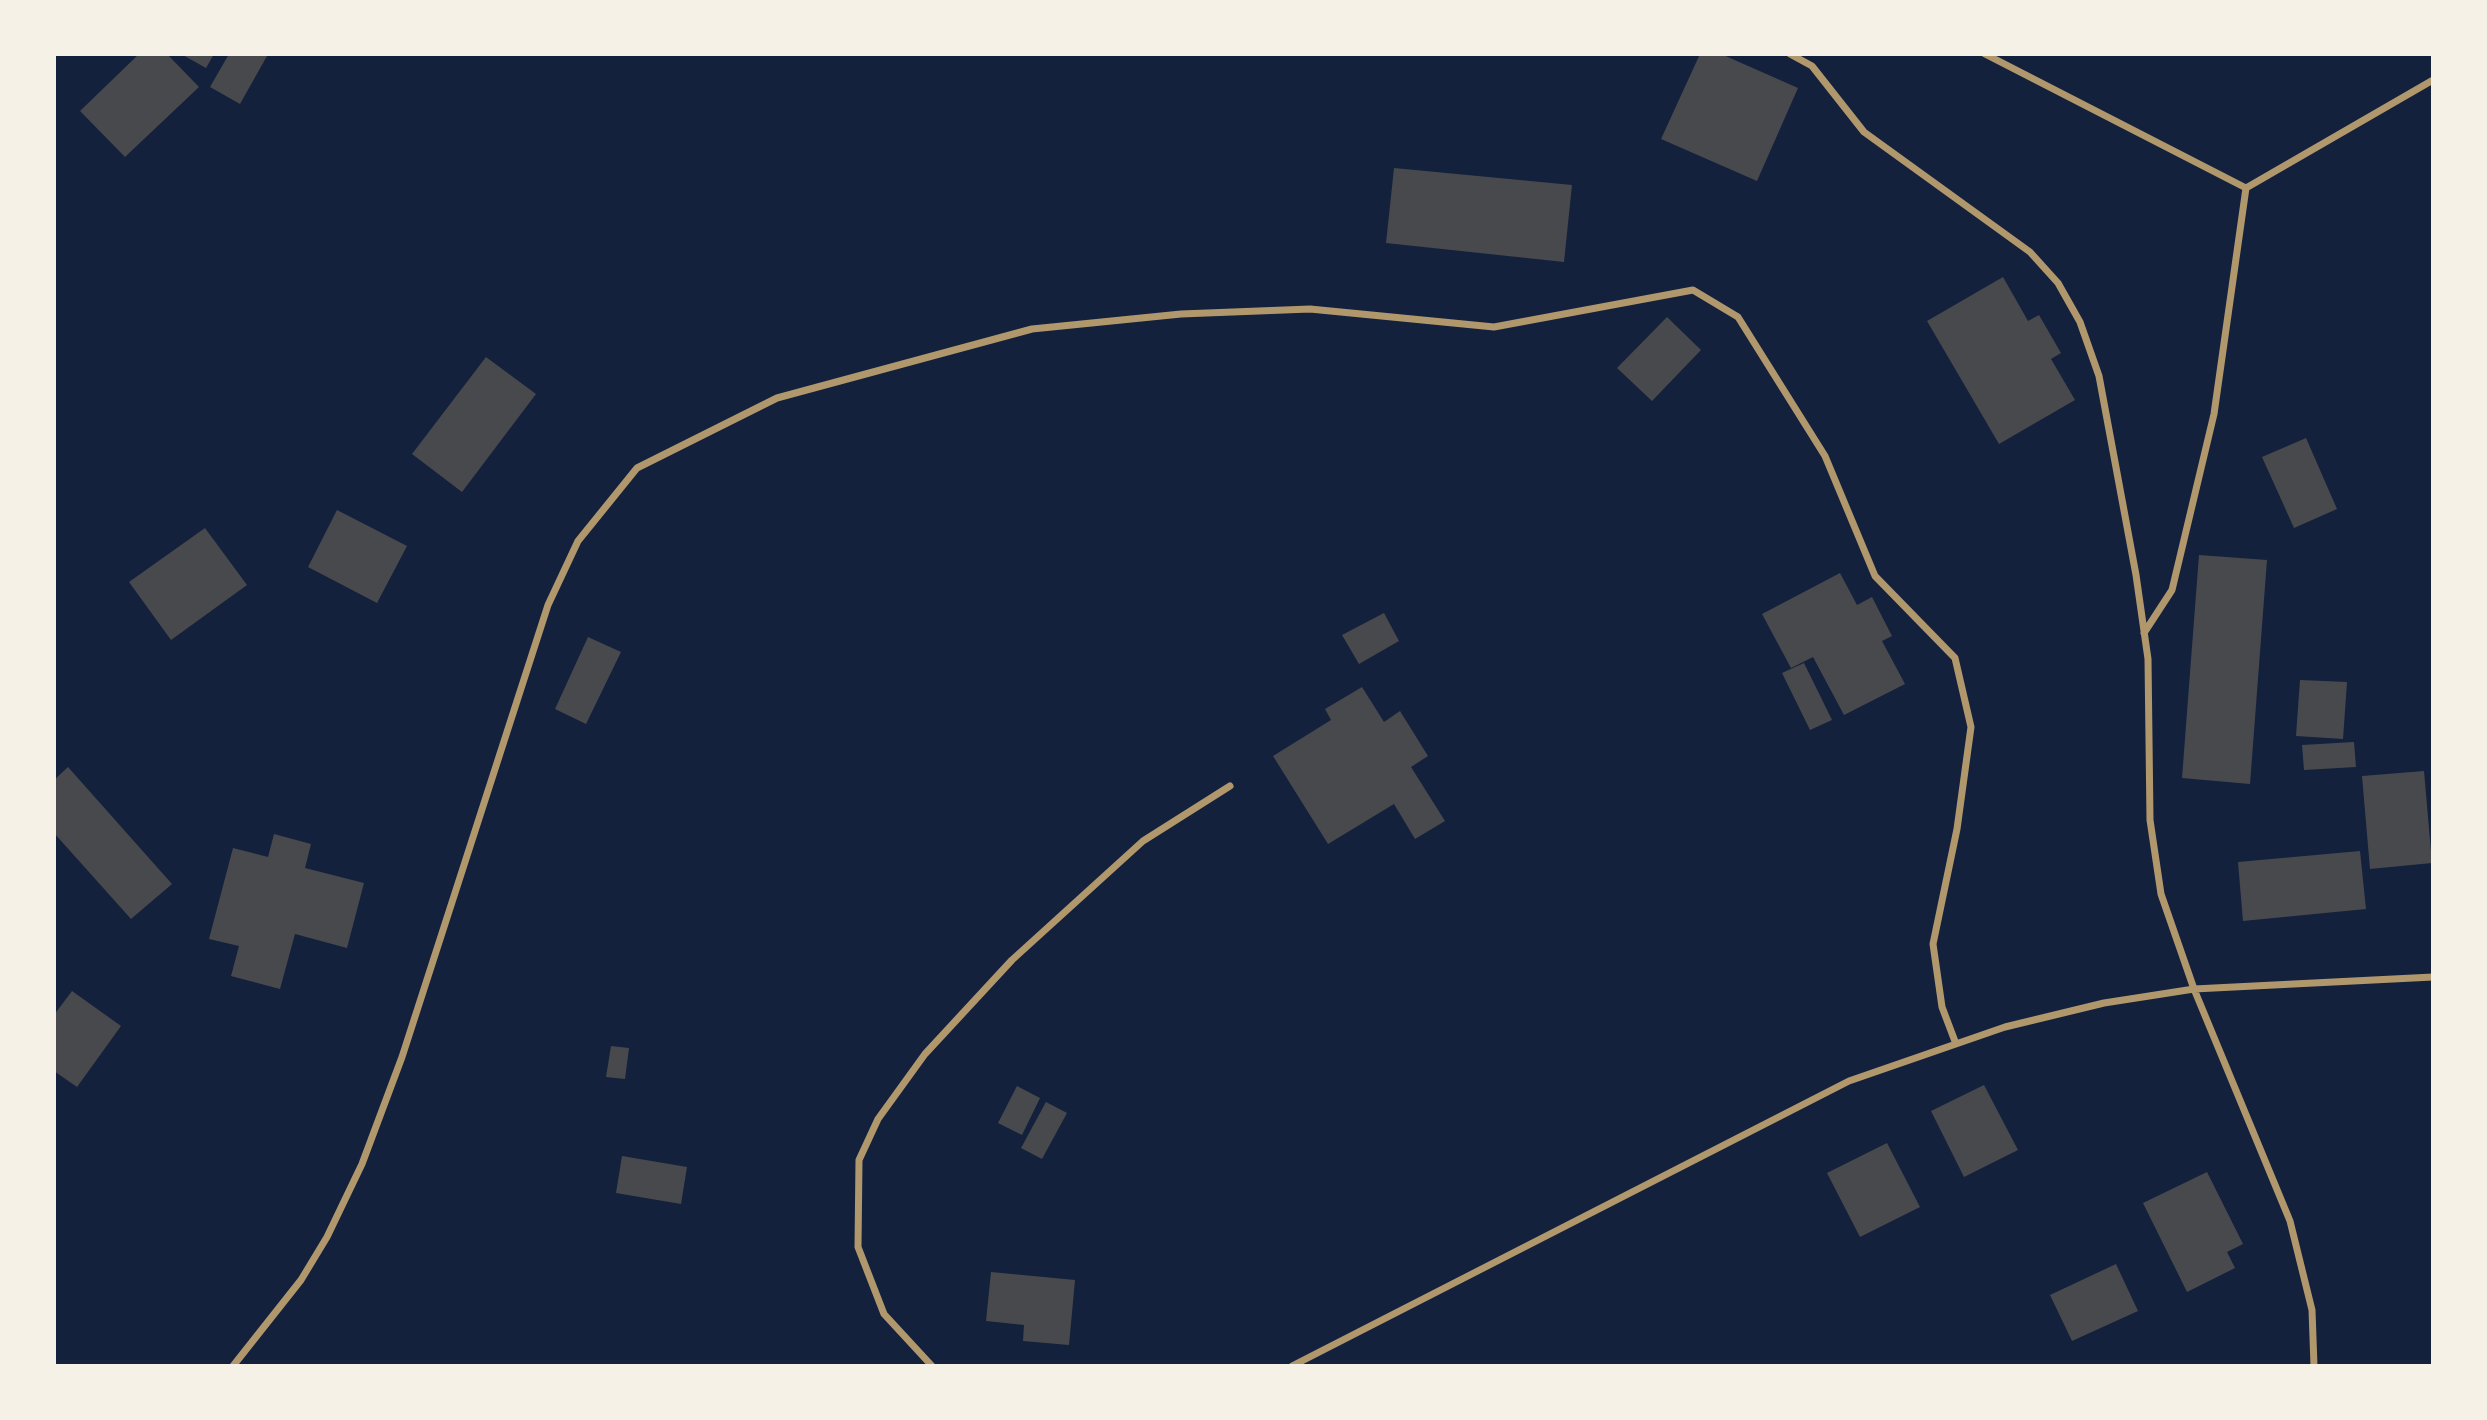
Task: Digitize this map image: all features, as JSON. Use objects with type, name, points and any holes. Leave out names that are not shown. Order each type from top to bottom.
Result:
[{"type":"street","points":[[1790,54],[1812,66],[1864,132],[2030,252],[2057,283],[2080,322],[2099,376],[2148,659],[2150,820],[2161,894],[2194,989],[2290,1221],[2312,1310],[2314,1366]]},
{"type":"street","points":[[1985,54],[2246,188]]},
{"type":"street","points":[[2246,188],[2433,80]]},
{"type":"street","points":[[2144,633],[2172,590],[2214,414],[2246,188]]},
{"type":"street","points":[[233,1366],[301,1280],[327,1237],[362,1164],[402,1057],[548,605],[578,541],[637,468],[777,398],[1032,329],[1181,314],[1310,309],[1494,327],[1693,289],[1738,317],[1825,456],[1875,576],[1955,658],[1970,727],[1957,830],[1933,944],[1942,1007],[1956,1044]]},
{"type":"street","points":[[932,1366],[884,1314],[858,1247],[859,1160],[878,1119],[925,1054],[1012,960],[1143,841],[1230,786]]},
{"type":"street","points":[[1292,1366],[1849,1081],[2005,1027],[2104,1003],[2194,989],[2433,977]]},
{"type":"building","points":[[139,54],[167,54],[199,87],[125,157],[80,111]]},
{"type":"building","points":[[181,54],[214,54],[206,68]]},
{"type":"building","points":[[229,54],[267,56],[240,104],[210,87]]},
{"type":"building","points":[[1700,54],[1721,54],[1798,88],[1757,181],[1661,139]]},
{"type":"building","points":[[1394,168],[1572,185],[1564,262],[1386,243]]},
{"type":"building","points":[[2003,277],[2028,321],[2039,315],[2061,353],[2051,359],[2075,400],[1999,444],[1927,321]]},
{"type":"building","points":[[1667,317],[1701,350],[1652,401],[1617,368]]},
{"type":"building","points":[[486,357],[536,394],[462,492],[412,454]]},
{"type":"building","points":[[2306,438],[2337,509],[2294,528],[2262,457]]},
{"type":"building","points":[[337,510],[407,546],[377,603],[308,567]]},
{"type":"building","points":[[205,528],[247,585],[171,640],[129,582]]},
{"type":"building","points":[[2199,555],[2267,560],[2250,784],[2182,778]]},
{"type":"building","points":[[1840,573],[1857,605],[1872,597],[1892,636],[1882,641],[1905,684],[1844,715],[1813,657],[1791,668],[1762,614]]},
{"type":"building","points":[[1384,613],[1399,641],[1359,664],[1342,635]]},
{"type":"building","points":[[588,637],[621,652],[586,724],[555,709]]},
{"type":"building","points":[[1804,663],[1832,720],[1810,730],[1782,673]]},
{"type":"building","points":[[2300,680],[2347,682],[2343,739],[2296,736]]},
{"type":"building","points":[[1362,687],[1384,722],[1400,711],[1428,756],[1411,767],[1445,821],[1415,839],[1394,804],[1328,844],[1273,756],[1331,720],[1325,709]]},
{"type":"building","points":[[2354,742],[2356,767],[2304,770],[2302,745]]},
{"type":"building","points":[[68,767],[172,884],[131,919],[54,833],[54,780]]},
{"type":"building","points":[[2424,771],[2432,863],[2370,869],[2362,776]]},
{"type":"building","points":[[274,834],[311,844],[305,868],[364,883],[347,948],[295,934],[280,989],[231,976],[239,946],[209,939],[233,848],[268,857]]},
{"type":"building","points":[[2360,851],[2366,909],[2243,921],[2238,862]]},
{"type":"building","points":[[72,991],[121,1026],[77,1087],[54,1071],[54,1015]]},
{"type":"building","points":[[611,1046],[629,1048],[625,1079],[606,1077]]},
{"type":"building","points":[[1984,1085],[2018,1150],[1964,1177],[1931,1111]]},
{"type":"building","points":[[1017,1086],[1040,1098],[1022,1135],[998,1123]]},
{"type":"building","points":[[1046,1102],[1067,1113],[1042,1159],[1021,1148]]},
{"type":"building","points":[[1887,1143],[1920,1207],[1860,1237],[1827,1173]]},
{"type":"building","points":[[622,1156],[687,1167],[681,1204],[616,1193]]},
{"type":"building","points":[[2207,1172],[2243,1244],[2227,1252],[2235,1268],[2187,1292],[2143,1203]]},
{"type":"building","points":[[2116,1264],[2138,1311],[2072,1341],[2050,1295]]},
{"type":"building","points":[[991,1272],[1075,1280],[1069,1345],[1023,1341],[1024,1325],[986,1321]]}]
